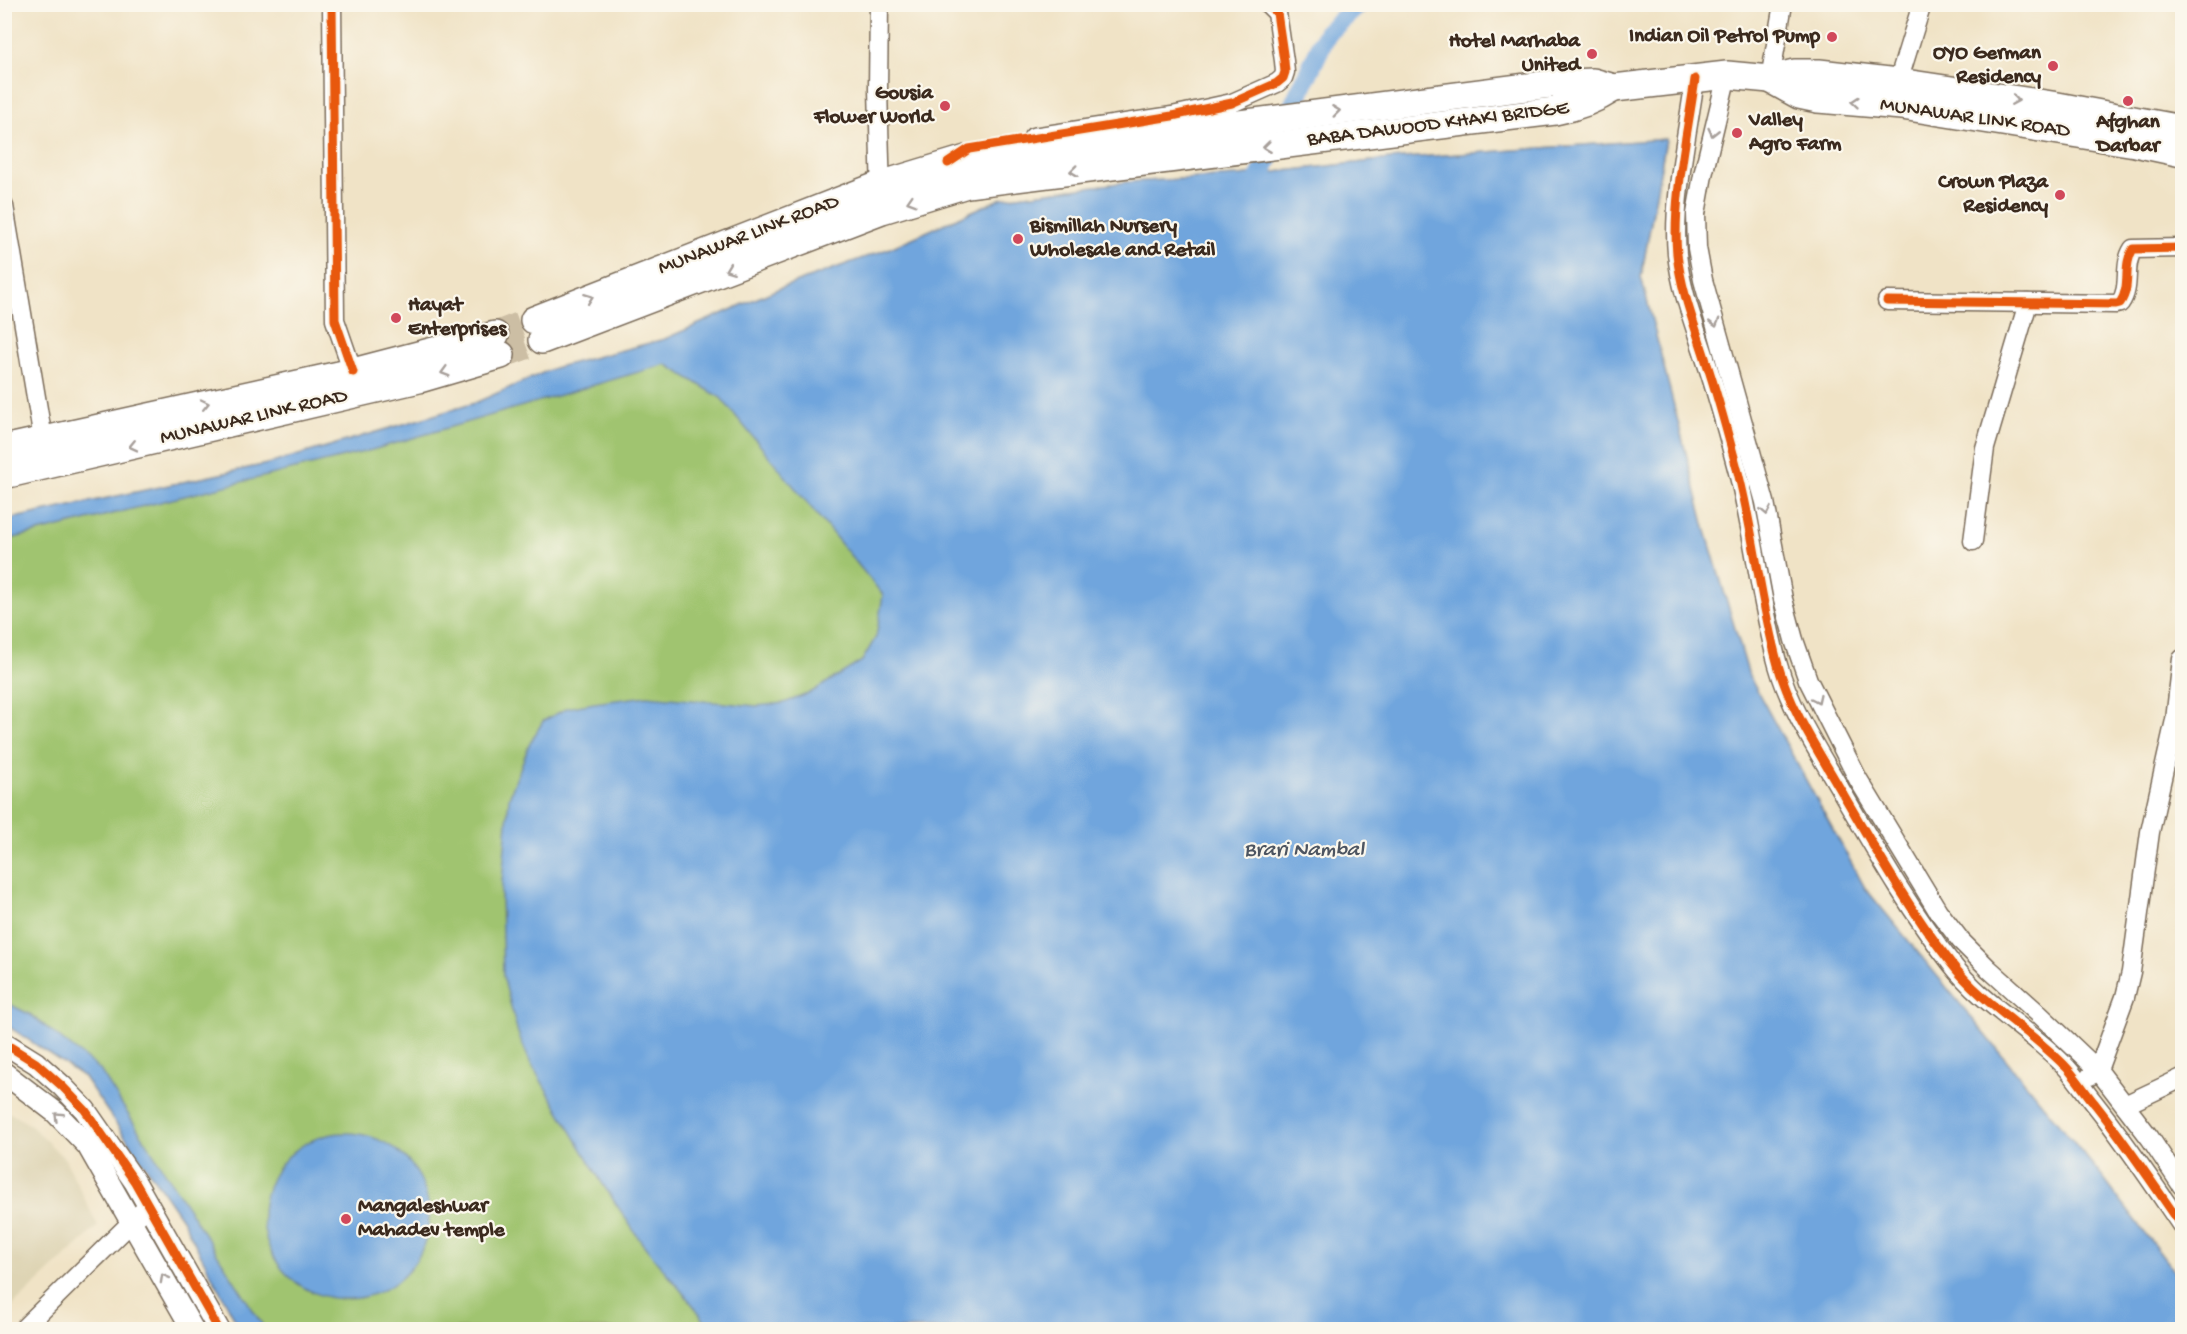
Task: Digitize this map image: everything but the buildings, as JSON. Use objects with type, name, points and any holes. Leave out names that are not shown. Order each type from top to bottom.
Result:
[{"type":"main road","name":"MUNAWAR LINK ROAD","points":[[1614,88],[1727,75],[1770,79],[1794,73],[1819,73],[1898,82],[2052,105],[2182,129]]},
{"type":"main road","name":"MUNAWAR LINK ROAD","points":[[1770,79],[1799,95],[1818,99],[1902,106],[2135,143],[2182,153]]},
{"type":"main road","name":"BABA DAWOOD KHAKI BRIDGE","points":[[960,169],[1550,84],[1593,82],[1614,88]]},
{"type":"main road","name":"BABA DAWOOD KHAKI BRIDGE","points":[[960,169],[1554,111],[1580,106],[1614,88]]},
{"type":"main road","name":"MUNAWAR LINK ROAD","points":[[538,330],[960,169]]},
{"type":"main road","name":"MUNAWAR LINK ROAD","points":[[4,475],[498,345]]},
{"type":"main road","name":"MUNAWAR LINK ROAD","points":[[4,449],[43,439],[355,383]]},
{"type":"street","points":[[332,4],[335,320],[355,383]]},
{"type":"street","points":[[879,4],[881,198]]},
{"type":"street","points":[[960,169],[969,148],[1172,116],[1232,103],[1277,83],[1283,78],[1285,72],[1284,61],[1277,14],[1268,4]]},
{"type":"street","points":[[1770,79],[1783,4]]},
{"type":"street","points":[[1898,82],[1922,4]]},
{"type":"street","points":[[1727,75],[1696,214],[1697,248],[1765,502],[1794,640],[1808,680],[1858,779],[1938,911],[1961,941],[1989,969],[2098,1070],[2182,1185]]},
{"type":"street","points":[[1695,79],[1677,218],[1677,253],[1684,294],[1716,391],[1742,484],[1779,668],[1792,701],[1840,789],[1909,903],[1954,967],[1974,989],[2054,1056],[2079,1084],[2115,1129],[2182,1226]]},
{"type":"street","points":[[4,206],[43,439]]},
{"type":"street","points":[[1887,301],[2120,303],[2126,291],[2127,264],[2133,249],[2182,248]]},
{"type":"street","points":[[1973,541],[1985,448],[2028,303]]},
{"type":"street","points":[[2079,1084],[2098,1070],[2125,997],[2131,972],[2150,832],[2181,694],[2182,659]]},
{"type":"street","points":[[1840,789],[1858,779]]},
{"type":"street","points":[[4,1043],[36,1063],[84,1110],[135,1182],[219,1329]]},
{"type":"street","points":[[4,1073],[54,1112],[88,1146],[193,1329]]},
{"type":"street","points":[[2125,1105],[2182,1078]]},
{"type":"street","points":[[22,1329],[149,1205]]},
{"type":"shaded area","points":[[5,1110],[29,1124],[65,1159],[98,1226],[5,1313]]},
{"type":"green space","name":"Brari Nambal","points":[[1666,139],[1641,277],[1705,528],[1749,676],[1865,888],[2099,1173],[2182,1282],[2182,1329],[240,1329],[182,1219],[84,1077],[5,1024],[4,520],[272,463],[475,403],[554,368],[665,339],[778,289],[888,249],[1002,198],[1127,182],[1239,176],[1391,159]]},
{"type":"water","name":"Brari Nambal","points":[[1666,139],[1641,277],[1705,528],[1749,676],[1865,888],[2099,1173],[2182,1282],[2182,1329],[710,1329],[642,1243],[602,1183],[530,1062],[518,1033],[503,976],[501,894],[509,798],[529,745],[543,721],[567,708],[647,696],[757,706],[784,703],[810,693],[862,661],[876,637],[883,595],[721,398],[666,364],[372,450],[10,539],[5,543],[5,520],[272,463],[475,403],[554,368],[665,339],[778,289],[888,249],[1002,198],[1127,182],[1239,176],[1391,159]]},
{"type":"water","points":[[5,1002],[31,1015],[100,1070],[265,1329],[240,1329],[182,1219],[84,1077],[5,1024]]},
{"type":"water","name":"Mangaleshwar Mahadev temple","points":[[346,1133],[362,1134],[378,1139],[405,1157],[423,1184],[428,1200],[428,1232],[423,1248],[405,1275],[378,1293],[362,1298],[346,1299],[330,1298],[314,1293],[287,1275],[269,1248],[264,1232],[263,1216],[264,1200],[269,1184],[287,1157],[314,1139],[330,1134]]},
{"type":"waterway","points":[[1251,196],[1327,33],[1359,4]]},
{"type":"tunnel","points":[[495,335],[534,320]]},
{"type":"tunnel","points":[[501,355],[542,340]]},
{"type":"cycle path","points":[[332,4],[335,320],[353,372]]},
{"type":"cycle path","points":[[948,163],[969,149],[1172,116],[1232,103],[1277,83],[1283,78],[1285,72],[1284,61],[1277,13],[1268,4]]},
{"type":"cycle path","points":[[1695,79],[1677,212],[1679,268],[1742,486],[1771,640],[1783,681],[1813,743],[1878,855],[1935,942],[1978,992],[2038,1041],[2071,1072],[2129,1149],[2182,1226]]},
{"type":"cycle path","points":[[1887,301],[2116,304],[2120,303],[2126,290],[2128,262],[2133,249],[2182,248]]},
{"type":"cycle path","points":[[4,1043],[36,1063],[85,1110],[135,1182],[219,1330]]},
{"type":"place","name":"Indian Oil Petrol Pump","points":[[1832,37]]},
{"type":"place","name":"Hotel Marhaba United","points":[[1592,54]]},
{"type":"place","name":"OYO German Residency","points":[[2053,66]]},
{"type":"place","name":"Afghan Darbar","points":[[2128,101]]},
{"type":"place","name":"Gousia Flower World","points":[[945,106]]},
{"type":"place","name":"Valley Agro Farm","points":[[1737,133]]},
{"type":"place","name":"Crown Plaza Residency","points":[[2060,195]]},
{"type":"place","name":"Bismillah Nursery Wholesale and Retail","points":[[1018,239]]},
{"type":"place","name":"Hayat Enterprises","points":[[396,318]]},
{"type":"place","name":"Mangaleshwar Mahadev temple","points":[[346,1219]]}]
